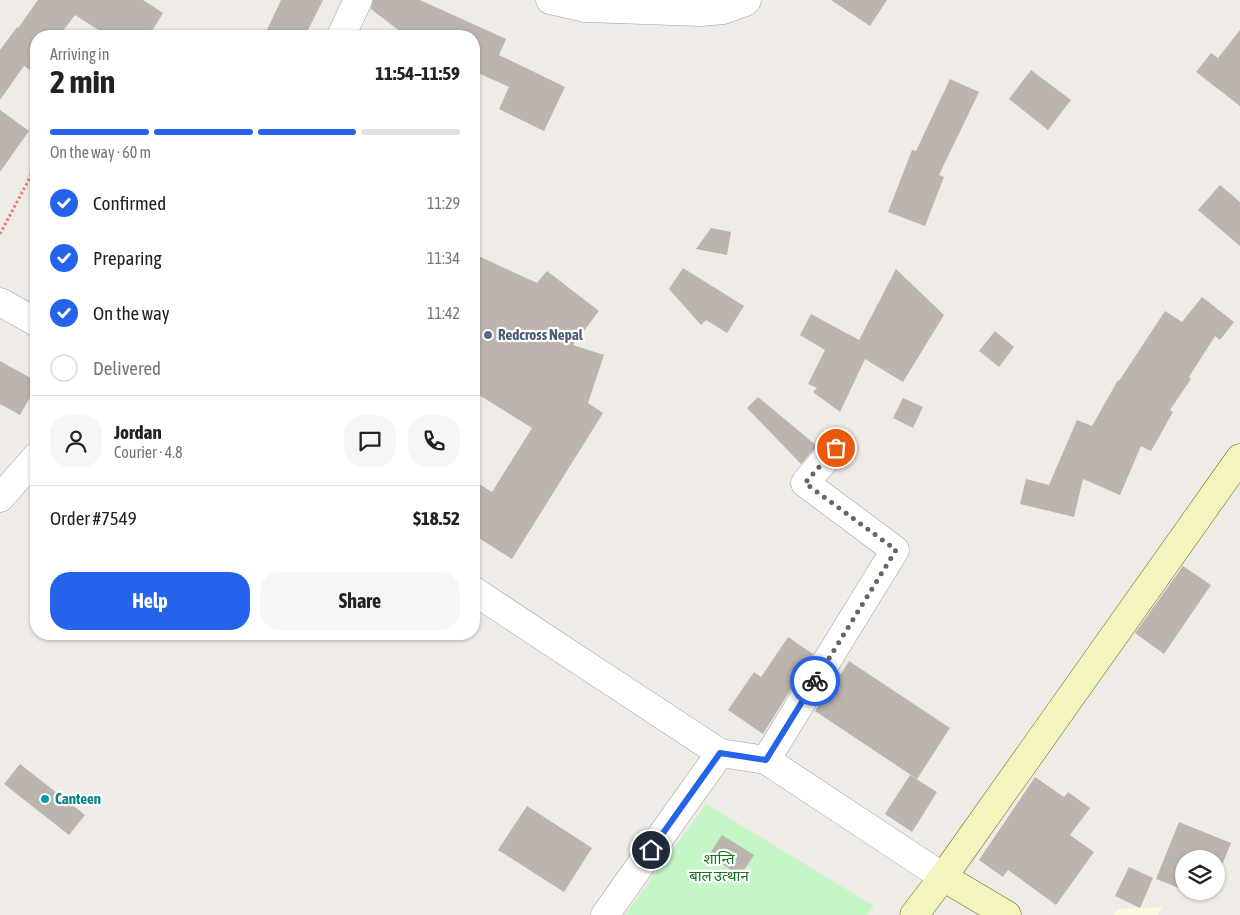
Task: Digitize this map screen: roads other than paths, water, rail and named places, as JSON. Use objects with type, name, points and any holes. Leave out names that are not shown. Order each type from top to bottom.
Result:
[{"type":"street","points":[[345,30],[358,0]]},
{"type":"street","points":[[550,0],[586,8],[701,12],[723,10],[747,0]]},
{"type":"street","points":[[0,302],[30,319]]},
{"type":"street","points":[[766,760],[896,550],[805,483],[836,448]]},
{"type":"street","points":[[914,915],[943,877],[1240,458]]},
{"type":"street","points":[[0,498],[30,464]]},
{"type":"street","points":[[480,595],[720,753],[766,760],[943,877],[1007,915]]},
{"type":"street","points":[[605,915],[720,753]]},
{"type":"place","name":"Redcross Nepal","points":[[488,335]]},
{"type":"place","name":"Canteen","points":[[45,799]]},
{"type":"park label","name":"शान्ति बाल उत्थान","points":[[719,868]]}]
